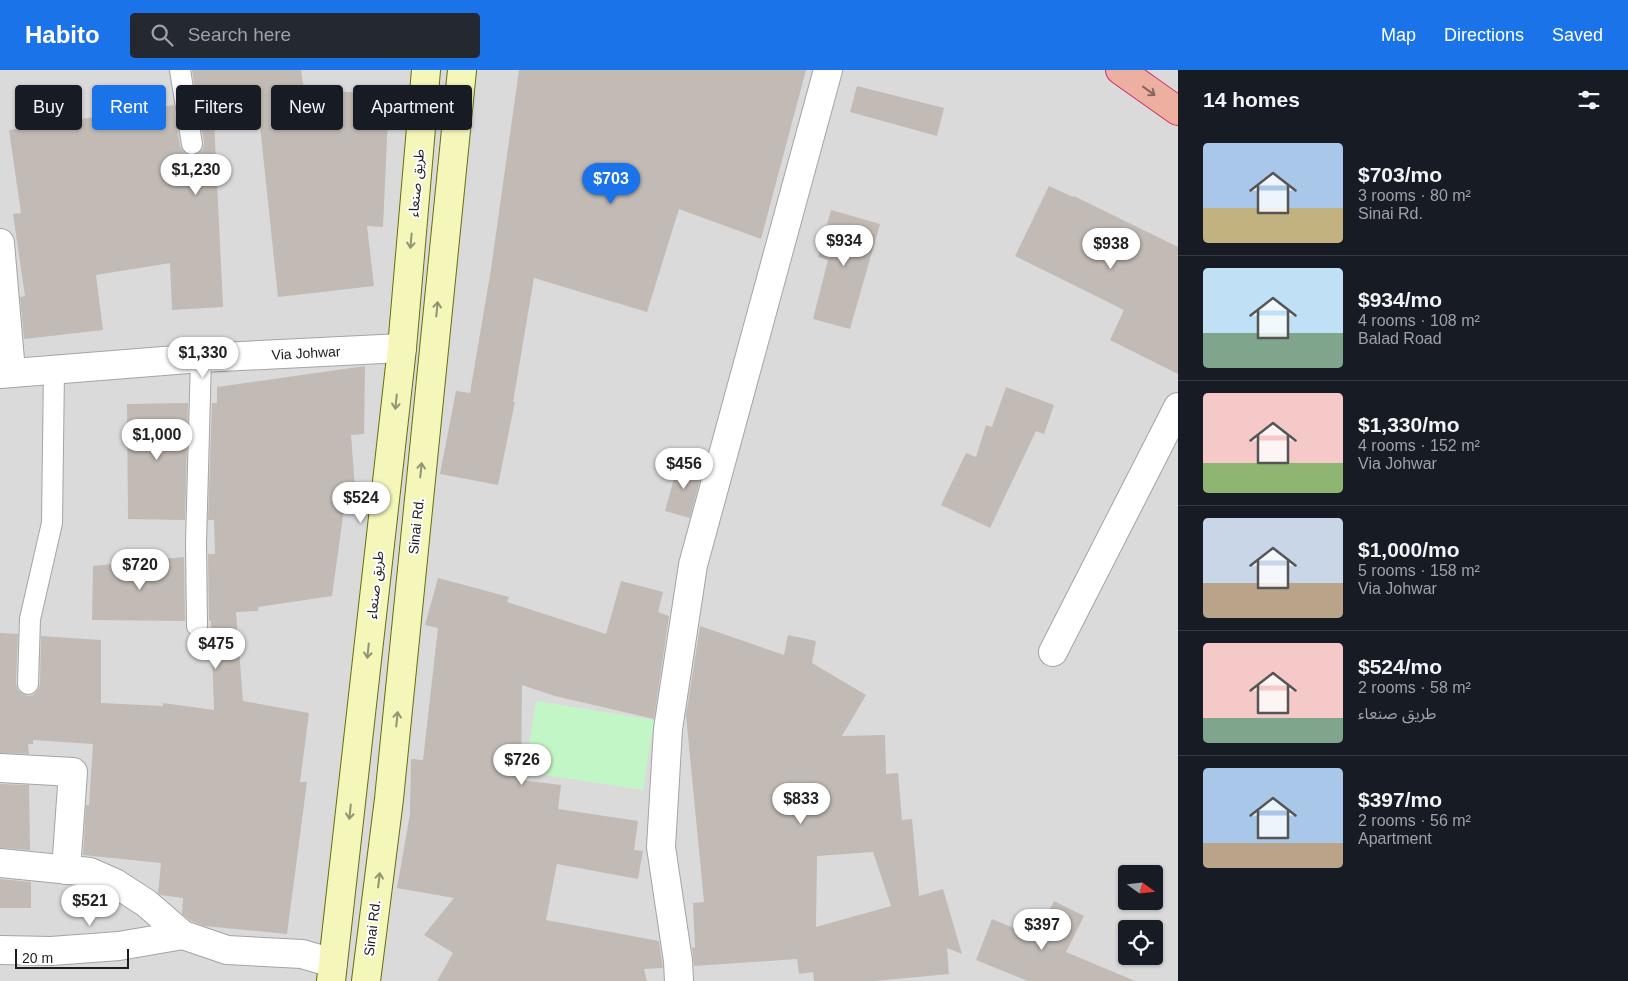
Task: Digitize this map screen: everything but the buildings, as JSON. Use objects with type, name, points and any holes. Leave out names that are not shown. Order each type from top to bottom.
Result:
[{"type":"highway","points":[[1120,70],[1178,112]]},
{"type":"main road","name":"طريق صنعاء","points":[[332,972],[402,348],[426,70]]},
{"type":"main road","name":"Sinai Rd.","points":[[366,981],[389,799],[462,70]]},
{"type":"street","points":[[680,981],[661,847],[668,729],[693,565],[828,70]]},
{"type":"street","points":[[0,243],[6,373]]},
{"type":"street","name":"Via Johwar","points":[[6,373],[201,358],[402,348]]},
{"type":"street","points":[[1053,652],[1178,407]]},
{"type":"street","points":[[0,768],[73,772],[66,870]]},
{"type":"street","points":[[0,863],[90,872],[115,883],[146,904],[183,935],[226,950],[302,954],[332,972]]},
{"type":"street","points":[[0,950],[51,951],[119,946],[183,935]]},
{"type":"lane","points":[[180,70],[192,144]]},
{"type":"lane","points":[[198,626],[196,543],[201,358]]},
{"type":"lane","points":[[28,684],[30,619],[52,522],[54,370]]},
{"type":"shaded area","points":[[0,70],[1178,70],[1178,981],[0,981]]},
{"type":"green space","points":[[536,701],[654,720],[643,790],[525,772]]}]
